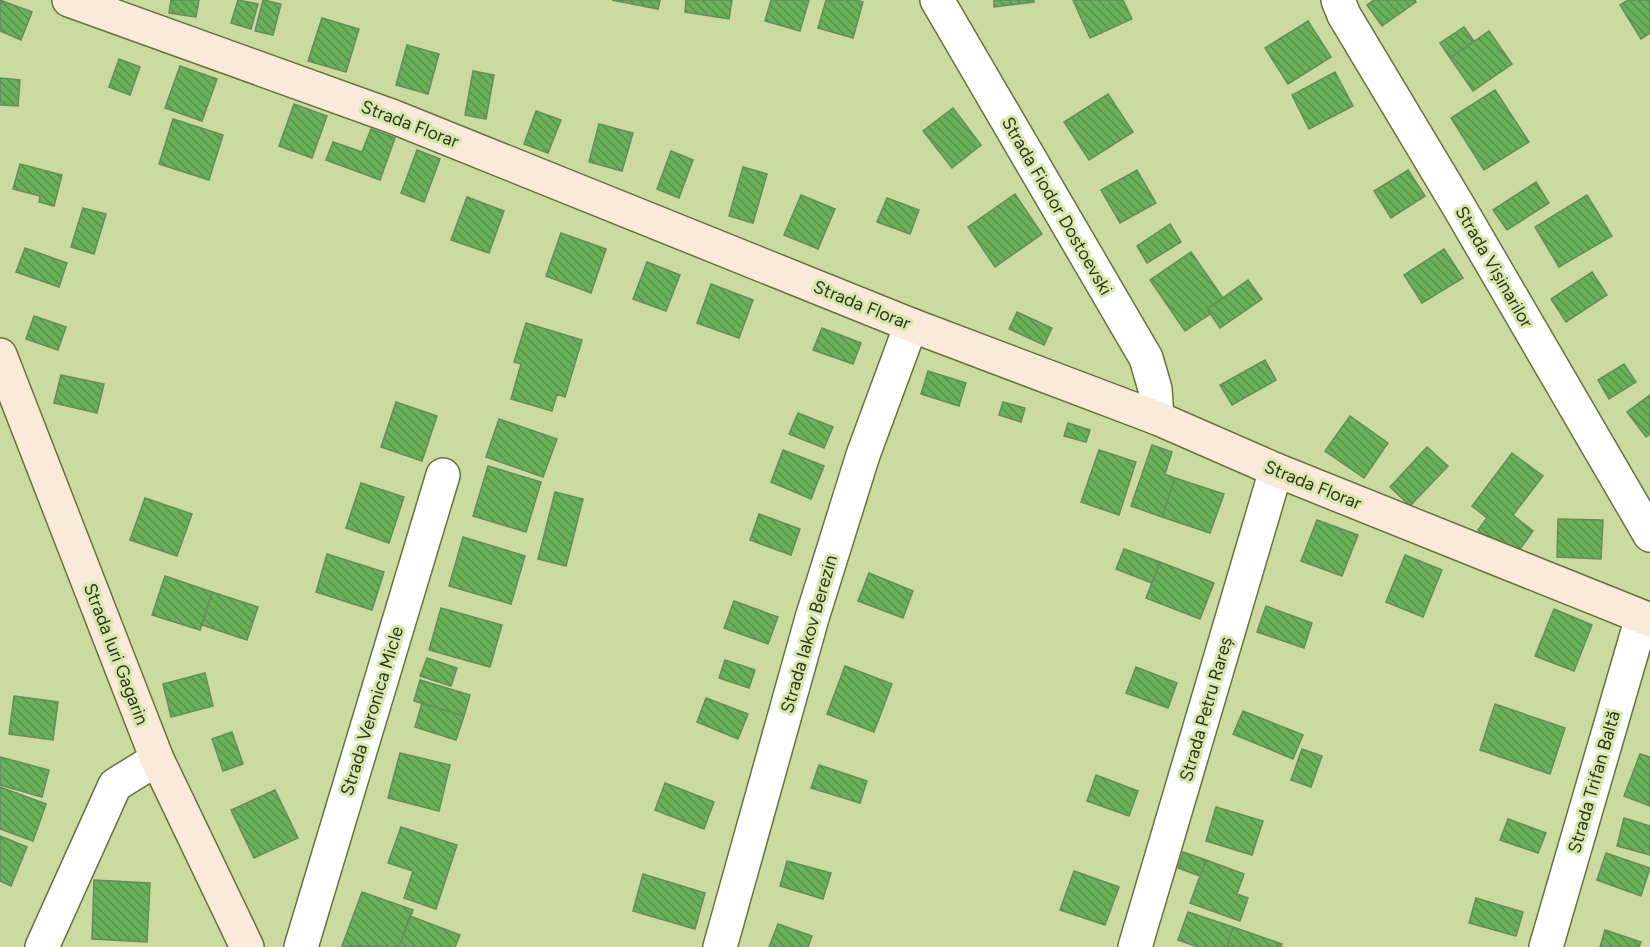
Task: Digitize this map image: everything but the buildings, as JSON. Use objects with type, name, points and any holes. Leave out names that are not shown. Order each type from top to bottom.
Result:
[{"type":"street","name":"Strada Florar","points":[[69,0],[394,117],[910,325],[1158,418],[1276,470],[1646,619]]},
{"type":"street","name":"Strada Fiodor Dostoevski","points":[[937,0],[1146,358],[1155,389],[1158,418]]},
{"type":"street","name":"Strada Vișinarilor","points":[[1338,0],[1344,15],[1471,227],[1650,535]]},
{"type":"street","name":"Strada Iakov Berezin","points":[[720,947],[819,596],[863,455],[910,325]]},
{"type":"street","name":"Strada Iuri Gagarin","points":[[0,355],[157,759],[247,947]]},
{"type":"street","name":"Strada Petru Rareș","points":[[1135,947],[1276,470]]},
{"type":"street","name":"Strada Veronica Micle","points":[[301,947],[443,475]]},
{"type":"street","name":"Strada Trifan Baltă","points":[[1546,947],[1646,619]]},
{"type":"street","points":[[42,947],[115,784],[157,759]]}]
